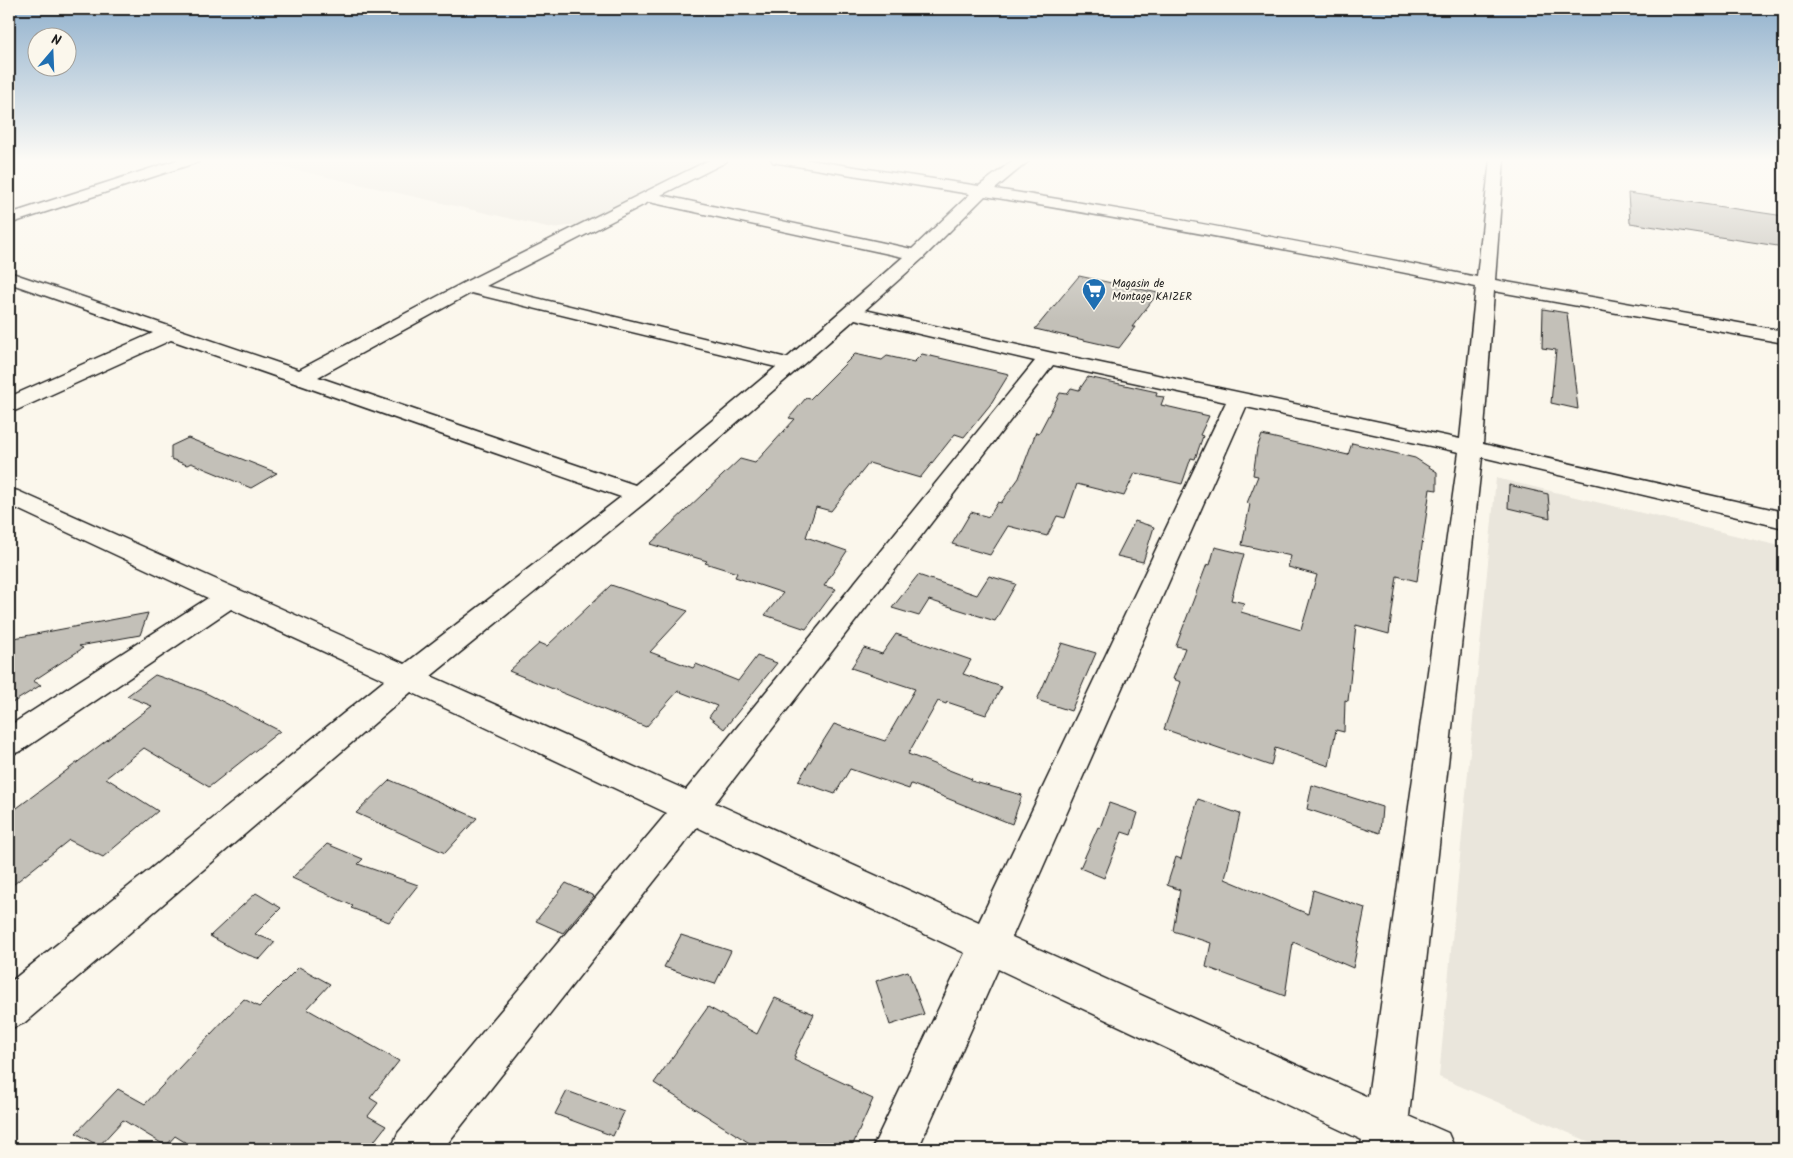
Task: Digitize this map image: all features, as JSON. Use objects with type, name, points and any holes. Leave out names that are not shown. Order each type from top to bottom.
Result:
[{"type":"street","points":[[9,218],[25,213]]},
{"type":"street","points":[[300,378],[469,287],[616,213]]},
{"type":"street","points":[[722,213],[916,255]]},
{"type":"street","points":[[9,1009],[408,678],[639,495],[791,366],[916,255],[959,213]]},
{"type":"street","points":[[1120,213],[1294,245],[1487,284],[1784,337]]},
{"type":"street","points":[[1385,1139],[1471,448],[1493,213]]},
{"type":"street","points":[[9,277],[639,495]]},
{"type":"street","points":[[469,287],[791,366]]},
{"type":"street","points":[[850,312],[1048,358],[1471,448],[1784,520]]},
{"type":"street","points":[[9,405],[170,333]]},
{"type":"street","points":[[414,1149],[691,809],[1048,358]]},
{"type":"street","points":[[895,1149],[1240,399]]},
{"type":"street","points":[[9,496],[989,946],[1385,1139],[1432,1149]]},
{"type":"street","points":[[9,742],[229,597]]},
{"type":"shaded area","points":[[486,213],[600,213],[577,225],[552,228]]},
{"type":"shaded area","points":[[1496,478],[1784,547],[1784,1149],[1606,1149],[1439,1077]]},
{"type":"building","points":[[1629,213],[1764,213],[1784,216],[1784,247],[1630,223]]},
{"type":"building","points":[[1079,276],[1158,293],[1132,327],[1135,327],[1119,348],[1035,329]]},
{"type":"building","points":[[1543,309],[1567,313],[1578,409],[1551,403],[1556,350],[1542,348]]},
{"type":"building","points":[[855,354],[882,360],[887,356],[914,362],[922,354],[1009,374],[990,405],[964,437],[955,434],[920,478],[869,463],[831,511],[816,507],[806,537],[847,551],[824,586],[836,589],[806,629],[765,615],[783,593],[735,577],[737,573],[705,563],[707,561],[650,544],[740,459],[755,463],[795,419],[789,418],[806,398],[810,399]]},
{"type":"building","points":[[1088,377],[1157,392],[1156,396],[1164,397],[1161,405],[1209,416],[1200,435],[1203,436],[1195,459],[1191,458],[1182,484],[1135,473],[1124,496],[1077,484],[1065,518],[1057,516],[1047,536],[1008,526],[990,555],[952,544],[971,512],[989,517],[998,502],[1001,503],[1019,478],[1036,432],[1039,433],[1060,393],[1067,394],[1071,388],[1079,390]]},
{"type":"building","points":[[1262,435],[1348,455],[1352,443],[1415,458],[1437,472],[1437,490],[1430,489],[1417,581],[1397,576],[1389,634],[1356,625],[1348,701],[1345,700],[1344,732],[1336,730],[1329,766],[1275,748],[1271,766],[1164,729],[1181,682],[1173,679],[1185,648],[1176,646],[1207,564],[1210,565],[1215,547],[1244,554],[1231,600],[1244,603],[1241,612],[1301,630],[1317,575],[1288,567],[1291,556],[1242,545],[1250,504],[1247,503],[1258,476],[1253,475],[1257,448]]},
{"type":"building","points":[[188,438],[277,473],[251,488],[191,463],[187,465],[171,459],[171,446]]},
{"type":"building","points":[[1509,485],[1548,494],[1550,518],[1508,508]]},
{"type":"building","points":[[1135,521],[1154,527],[1143,562],[1117,556]]},
{"type":"building","points":[[918,575],[977,595],[989,576],[1016,584],[995,621],[929,600],[919,616],[892,608]]},
{"type":"building","points":[[611,585],[688,611],[650,652],[693,668],[696,664],[738,681],[757,656],[777,663],[724,729],[709,717],[717,706],[678,691],[646,727],[509,671],[540,643],[547,646]]},
{"type":"building","points":[[148,613],[140,635],[79,646],[83,648],[33,681],[41,685],[9,705],[9,639]]},
{"type":"building","points":[[896,634],[971,660],[963,674],[1002,687],[986,715],[947,702],[946,704],[938,701],[908,754],[972,779],[971,781],[1022,795],[1012,824],[911,784],[909,789],[850,769],[835,794],[798,781],[834,724],[885,741],[915,689],[851,668],[864,648],[882,654]]},
{"type":"building","points":[[1062,643],[1096,653],[1071,711],[1037,700]]},
{"type":"building","points":[[155,675],[202,691],[280,731],[209,787],[144,748],[106,778],[158,811],[103,857],[69,840],[9,888],[9,814],[152,706],[127,696]]},
{"type":"building","points":[[390,780],[477,818],[445,853],[356,813]]},
{"type":"building","points":[[1312,785],[1382,807],[1380,833],[1307,809]]},
{"type":"building","points":[[1198,799],[1240,814],[1225,879],[1308,914],[1313,890],[1365,908],[1353,968],[1293,942],[1285,996],[1206,967],[1211,943],[1173,931],[1180,890],[1167,885],[1176,857],[1181,859]]},
{"type":"building","points":[[1109,803],[1138,813],[1131,835],[1122,832],[1104,878],[1080,868],[1098,827],[1100,828]]},
{"type":"building","points":[[327,844],[363,859],[358,864],[418,885],[389,922],[351,908],[353,906],[292,878]]},
{"type":"building","points":[[566,883],[594,896],[563,933],[536,921]]},
{"type":"building","points":[[256,893],[281,908],[255,934],[275,942],[260,959],[237,951],[210,936]]},
{"type":"building","points":[[681,935],[731,951],[715,984],[664,967]]},
{"type":"building","points":[[299,967],[330,984],[307,1009],[399,1061],[370,1098],[378,1103],[368,1116],[386,1126],[368,1149],[196,1149],[175,1136],[166,1146],[123,1120],[99,1146],[76,1133],[118,1089],[145,1104],[244,999],[259,1007]]},
{"type":"building","points":[[908,971],[924,1014],[890,1025],[876,981]]},
{"type":"building","points":[[775,998],[814,1014],[794,1056],[796,1057],[794,1060],[873,1099],[851,1149],[759,1149],[654,1083],[708,1007],[757,1034]]},
{"type":"building","points":[[567,1091],[624,1112],[613,1136],[555,1114]]},
{"type":"place","name":"Magasin de Montage KAIZER","points":[[1094,311]]}]
